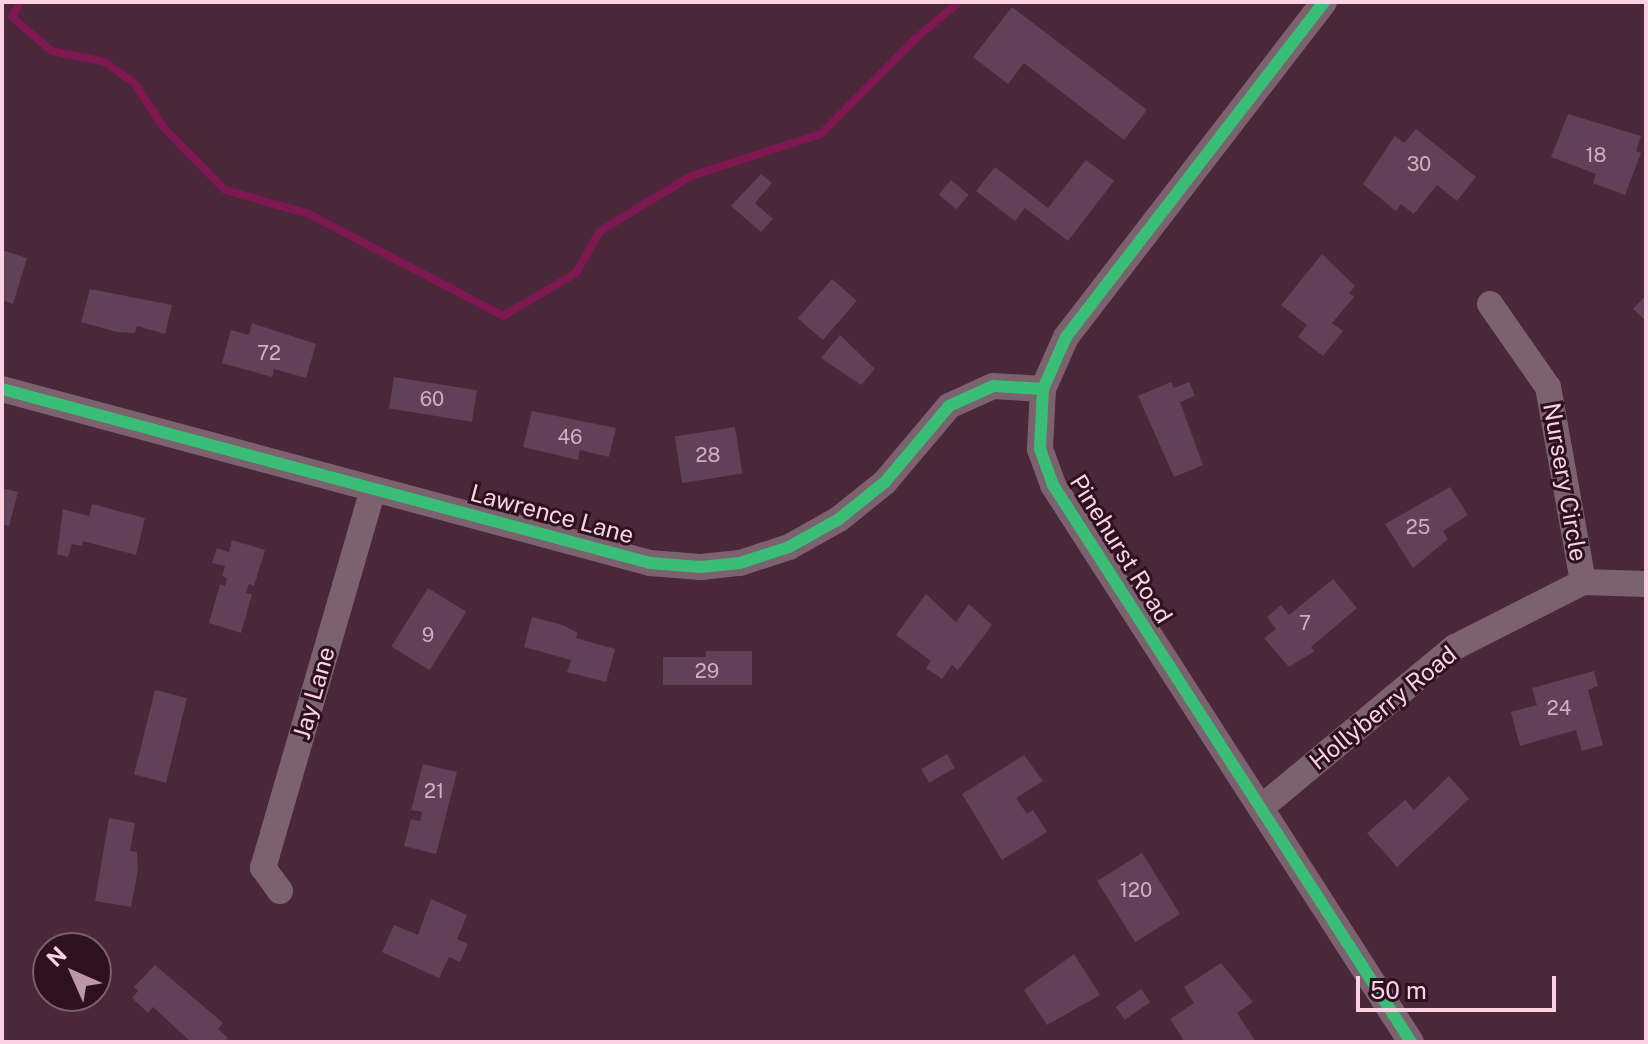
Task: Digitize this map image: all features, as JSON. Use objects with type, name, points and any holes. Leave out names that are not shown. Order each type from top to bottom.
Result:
[{"type":"street","name":"Pinehurst Road","points":[[1324,2],[1066,337],[1043,389],[1040,449],[1053,485],[1411,1042]]},
{"type":"street","name":"Nursery Circle","points":[[1490,304],[1548,387],[1583,582]]},
{"type":"street","name":"Lawrence Lane","points":[[2,389],[650,563],[740,563],[789,547],[839,519],[885,482],[949,406],[993,386],[1043,389]]},
{"type":"street","name":"Jay Lane","points":[[280,891],[263,868],[373,490]]},
{"type":"street","name":"Hollyberry Road","points":[[1262,807],[1455,647],[1583,582],[1646,584]]},
{"type":"building","points":[[1012,7],[1147,110],[1124,140],[1024,63],[1008,84],[973,57]]},
{"type":"building","points":[[1568,114],[1641,136],[1636,151],[1641,153],[1625,195],[1593,183],[1596,174],[1551,157]]},
{"type":"building","points":[[1416,129],[1476,177],[1457,201],[1437,185],[1414,214],[1401,204],[1396,211],[1363,184],[1395,136],[1404,143]]},
{"type":"building","points":[[1086,160],[1114,181],[1068,241],[1025,208],[1015,221],[976,191],[995,167],[1048,208]]},
{"type":"building","points":[[761,174],[772,183],[755,203],[773,219],[761,232],[731,206]]},
{"type":"building","points":[[951,180],[969,195],[956,209],[939,195]]},
{"type":"building","points":[[2,250],[27,258],[13,304],[2,300]]},
{"type":"building","points":[[1322,254],[1355,286],[1349,293],[1354,297],[1332,323],[1343,331],[1323,356],[1298,337],[1307,325],[1281,305]]},
{"type":"building","points":[[832,279],[857,301],[823,340],[798,318]]},
{"type":"building","points":[[90,289],[172,305],[165,334],[137,326],[135,333],[117,332],[81,322]]},
{"type":"building","points":[[1646,295],[1646,321],[1633,309]]},
{"type":"building","points":[[252,323],[316,344],[306,378],[274,369],[272,377],[222,363],[231,330],[249,335]]},
{"type":"building","points":[[840,335],[875,369],[861,385],[821,358]]},
{"type":"building","points":[[394,377],[477,390],[472,422],[389,409]]},
{"type":"building","points":[[1171,382],[1174,388],[1189,382],[1195,396],[1180,402],[1203,465],[1174,477],[1138,396]]},
{"type":"building","points":[[532,411],[616,428],[609,457],[580,450],[578,460],[523,447]]},
{"type":"building","points":[[735,427],[742,473],[682,483],[675,437]]},
{"type":"building","points":[[1450,487],[1468,515],[1443,531],[1448,539],[1413,568],[1385,524]]},
{"type":"building","points":[[2,488],[18,492],[9,526],[2,524]]},
{"type":"building","points":[[92,504],[145,518],[136,555],[83,541],[82,546],[72,544],[68,557],[57,554],[63,509],[89,516]]},
{"type":"building","points":[[232,540],[265,550],[254,586],[249,584],[246,593],[252,594],[241,633],[209,623],[220,584],[225,586],[227,578],[222,576],[225,566],[212,563],[217,548],[229,552]]},
{"type":"building","points":[[1333,579],[1357,608],[1311,647],[1315,651],[1289,667],[1264,638],[1276,629],[1267,617],[1281,605],[1289,615]]},
{"type":"building","points":[[428,588],[466,612],[430,670],[391,647]]},
{"type":"building","points":[[926,594],[956,622],[969,604],[992,625],[958,670],[952,665],[942,679],[926,668],[931,661],[896,635]]},
{"type":"building","points":[[532,617],[563,625],[578,633],[576,638],[615,649],[606,682],[567,672],[571,660],[524,647]]},
{"type":"building","points":[[706,651],[752,651],[752,685],[663,685],[663,657],[706,657]]},
{"type":"building","points":[[1594,671],[1598,686],[1588,690],[1603,745],[1582,751],[1576,730],[1520,746],[1511,712],[1537,705],[1532,688]]},
{"type":"building","points":[[155,690],[187,698],[166,782],[134,774]]},
{"type":"building","points":[[947,754],[955,768],[929,783],[921,769]]},
{"type":"building","points":[[1024,755],[1043,781],[1016,798],[1027,814],[1033,810],[1047,832],[1002,860],[962,794]]},
{"type":"building","points":[[423,764],[457,772],[436,854],[404,846],[411,819],[420,821],[422,812],[411,810]]},
{"type":"building","points":[[1449,776],[1469,799],[1397,867],[1367,833],[1405,800],[1414,810]]},
{"type":"building","points":[[109,818],[135,823],[130,851],[137,852],[138,870],[131,907],[95,901]]},
{"type":"building","points":[[1142,853],[1180,914],[1135,942],[1097,881]]},
{"type":"building","points":[[431,899],[467,915],[457,939],[468,944],[460,962],[449,957],[439,978],[382,952],[394,925],[418,935]]},
{"type":"building","points":[[1074,954],[1100,995],[1047,1025],[1024,990]]},
{"type":"building","points":[[1221,963],[1253,1002],[1237,1013],[1256,1042],[1185,1042],[1170,1019],[1194,1003],[1184,987]]},
{"type":"building","points":[[155,965],[223,1023],[218,1029],[228,1038],[224,1042],[191,1042],[153,1007],[148,1013],[132,998],[138,991],[134,987]]},
{"type":"building","points":[[1141,989],[1150,1002],[1125,1020],[1116,1007]]},
{"type":"waterway","points":[[20,2],[12,17],[52,51],[105,62],[135,84],[164,128],[225,190],[309,214],[503,316],[576,273],[600,231],[691,176],[821,134],[915,39],[959,2]]},
{"type":"cycle path","points":[[1324,2],[1066,337],[1043,389],[1040,449],[1053,485],[1411,1042]]},
{"type":"cycle path","points":[[2,389],[650,563],[701,567],[740,563],[789,547],[839,519],[885,482],[949,406],[993,386],[1043,389]]}]
